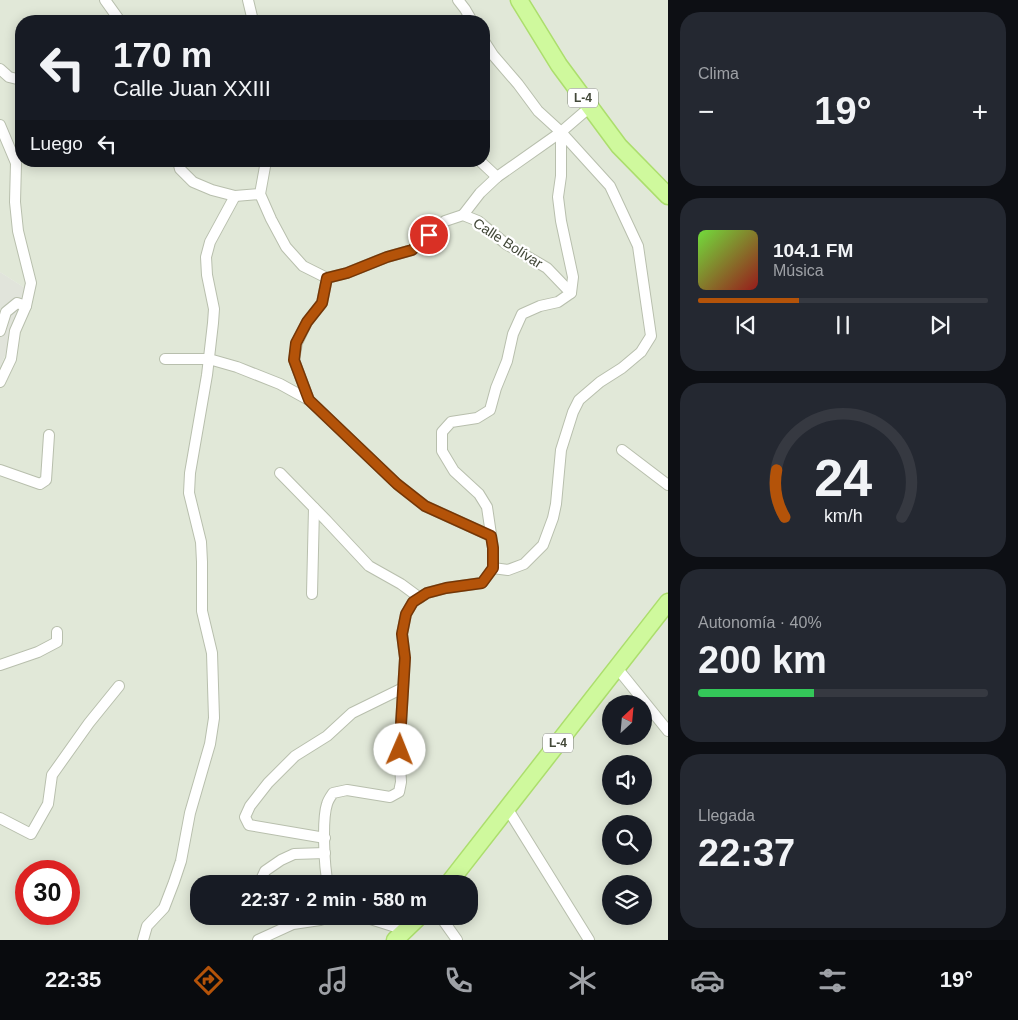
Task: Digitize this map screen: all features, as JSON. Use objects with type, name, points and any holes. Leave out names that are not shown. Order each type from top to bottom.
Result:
[{"type":"main road","name":"L-4","points":[[519,0],[559,65],[619,146],[668,196]]},
{"type":"main road","name":"L-4","points":[[455,875],[668,602]]},
{"type":"main road","points":[[400,935],[411,925]]},
{"type":"street","points":[[105,0],[116,15]]},
{"type":"street","points":[[248,0],[252,15]]},
{"type":"street","points":[[458,0],[468,15]]},
{"type":"street","points":[[490,50],[538,111],[561,132],[610,186],[638,246],[651,336],[641,352],[579,400],[572,412],[561,450],[554,518],[542,545],[524,564],[508,570],[493,568]]},
{"type":"street","points":[[0,69],[9,77],[15,78]]},
{"type":"street","points":[[463,215],[480,193],[497,177],[561,132],[590,106]]},
{"type":"street","points":[[0,125],[15,161]]},
{"type":"street","points":[[326,875],[324,822],[327,804],[333,793],[347,790],[390,797],[399,792],[401,782],[400,764],[405,658],[402,634],[406,614],[413,602],[427,593],[446,588],[482,583],[493,568],[493,548],[487,507],[479,494],[454,471],[442,451],[442,432],[451,422],[477,418],[490,410],[496,388],[507,361],[513,334],[522,314],[540,306],[558,302],[571,293],[573,277],[558,197],[561,176],[561,132]]},
{"type":"street","points":[[0,382],[11,359],[15,331],[26,306],[31,283],[18,231],[15,202],[16,167]]},
{"type":"street","points":[[180,167],[193,182],[212,190],[235,196],[260,194]]},
{"type":"street","points":[[265,167],[260,194],[286,247],[303,266],[327,278],[322,303],[307,322],[296,343],[294,360],[309,400]]},
{"type":"street","points":[[486,167],[497,177]]},
{"type":"street","points":[[143,940],[147,926],[164,908],[174,882],[190,813],[210,744],[214,718],[212,653],[202,611],[200,542],[189,493],[190,473],[209,359],[214,309],[207,275],[206,257],[210,242],[235,196]]},
{"type":"street","name":"Calle Bolívar","points":[[327,278],[347,273],[387,257],[412,250],[445,221],[463,215],[478,221],[506,244],[547,268],[571,293]]},
{"type":"street","points":[[0,331],[6,312],[17,303],[26,306]]},
{"type":"street","points":[[165,359],[209,359],[237,367],[280,384],[309,400],[397,484],[425,506],[491,536]]},
{"type":"street","points":[[0,470],[40,484],[46,480],[49,435]]},
{"type":"street","points":[[622,450],[668,485]]},
{"type":"street","points":[[280,473],[369,566],[401,584],[420,598]]},
{"type":"street","points":[[312,594],[314,508]]},
{"type":"street","points":[[0,665],[38,652],[57,642],[57,632]]},
{"type":"street","points":[[617,668],[668,731]]},
{"type":"street","points":[[0,818],[31,834],[48,804],[52,775],[118,686]]},
{"type":"street","points":[[325,838],[250,825],[245,818],[250,806],[268,783],[295,756],[327,736],[352,713],[403,688]]},
{"type":"street","points":[[507,808],[589,940]]},
{"type":"street","points":[[264,875],[266,871],[281,860],[294,854],[325,853]]},
{"type":"street","points":[[258,940],[291,925]]},
{"type":"street","points":[[379,925],[400,935]]},
{"type":"street","points":[[446,925],[457,940]]},
{"type":"shaded area","points":[[0,0],[668,0],[668,940],[0,940],[0,368],[25,288],[0,272]]},
{"type":"shaded area","points":[[0,272],[25,288],[0,368]]},
{"type":"route","points":[[400,750],[405,658],[402,634],[406,614],[413,602],[427,593],[446,588],[482,583],[493,568],[491,536],[425,506],[397,484],[309,400],[294,360],[296,343],[307,322],[322,303],[327,278],[347,273],[387,257],[412,250],[429,235]]}]
